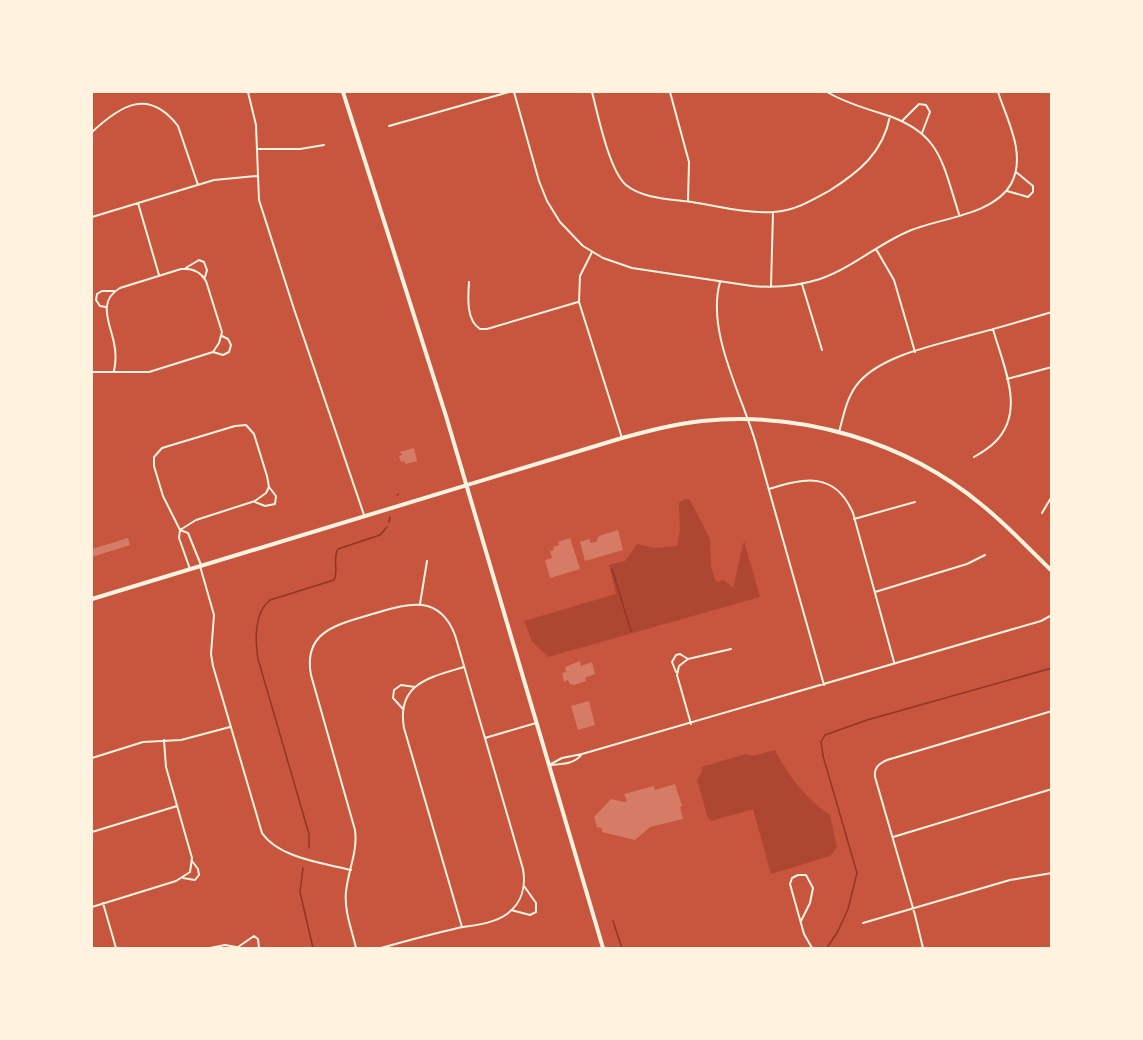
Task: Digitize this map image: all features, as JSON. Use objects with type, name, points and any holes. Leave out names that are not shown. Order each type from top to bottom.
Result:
[{"type":"main road","points":[[343,92],[466,484],[603,948]]},
{"type":"main road","points":[[92,599],[622,438],[687,423],[747,419],[795,423],[838,432],[870,441],[900,454],[963,491],[999,519],[1052,571]]},
{"type":"street","points":[[248,92],[255,117],[259,200],[364,515]]},
{"type":"street","points":[[389,126],[509,92]]},
{"type":"street","points":[[514,92],[547,201],[565,229],[592,252],[613,263],[632,268],[720,282],[771,287],[802,284],[833,274],[909,231],[994,202],[1007,191],[1016,172],[1018,154],[998,92]]},
{"type":"street","points":[[591,92],[613,165],[620,178],[628,186],[640,193],[773,212],[789,210],[808,203],[858,172],[879,147],[890,116]]},
{"type":"street","points":[[669,92],[689,162],[688,201]]},
{"type":"street","points":[[827,92],[844,101],[902,121],[922,133],[933,145],[941,160],[959,215]]},
{"type":"street","points":[[92,132],[124,106],[144,104],[159,108],[178,126],[198,185]]},
{"type":"street","points":[[902,121],[919,104],[926,105],[930,112],[922,133]]},
{"type":"street","points":[[257,149],[300,149],[324,145]]},
{"type":"street","points":[[1007,191],[1028,197],[1033,192],[1033,186],[1016,172]]},
{"type":"street","points":[[92,218],[225,178],[257,176]]},
{"type":"street","points":[[138,203],[160,276]]},
{"type":"street","points":[[771,287],[773,212]]},
{"type":"street","points":[[876,249],[894,280],[915,352]]},
{"type":"street","points":[[592,252],[580,276],[579,302],[622,438]]},
{"type":"street","points":[[106,307],[100,306],[96,300],[97,294],[102,291],[114,292],[184,269],[199,260],[204,262],[207,270],[204,278]]},
{"type":"street","points":[[184,269],[194,270],[204,278],[222,336],[213,352]]},
{"type":"street","points":[[469,282],[468,304],[473,323],[480,329],[487,329],[579,302]]},
{"type":"street","points":[[720,282],[716,302],[717,322],[754,435],[824,685]]},
{"type":"street","points":[[802,284],[822,350]]},
{"type":"street","points":[[114,292],[109,297],[106,307],[115,348],[114,371]]},
{"type":"street","points":[[838,432],[849,398],[862,379],[884,363],[1052,312]]},
{"type":"street","points":[[974,457],[993,444],[1010,418],[1012,400],[993,329]]},
{"type":"street","points":[[92,372],[149,372],[213,352],[223,355],[229,352],[231,345],[228,339],[222,336]]},
{"type":"street","points":[[1007,379],[1052,367]]},
{"type":"street","points":[[190,569],[179,538],[180,530],[167,507],[154,466],[155,454],[162,448],[235,426],[246,425],[254,434],[269,487],[276,496],[275,504],[265,506],[255,501]]},
{"type":"street","points":[[768,489],[802,480],[823,483],[843,496],[854,519],[895,664]]},
{"type":"street","points":[[180,530],[205,516],[255,501],[262,497],[269,487]]},
{"type":"street","points":[[1042,513],[1052,496]]},
{"type":"street","points":[[854,519],[915,502]]},
{"type":"street","points":[[180,530],[188,533],[213,608],[211,659],[259,828],[266,840],[283,851],[351,870]]},
{"type":"street","points":[[875,592],[967,564],[985,555]]},
{"type":"street","points":[[420,604],[427,561]]},
{"type":"street","points":[[357,948],[346,903],[346,887],[356,847],[355,830],[310,675],[310,655],[322,633],[337,625],[402,605],[420,604],[436,610],[449,622],[523,869],[524,886],[519,901],[495,921],[411,939],[381,948]]},
{"type":"street","points":[[549,765],[562,758],[691,724],[1041,621],[1052,615]]},
{"type":"street","points":[[677,673],[681,664],[688,659],[731,649]]},
{"type":"street","points":[[688,659],[680,654],[672,662],[691,724]]},
{"type":"street","points":[[462,927],[404,728],[403,709],[407,697],[415,687],[428,678],[464,667]]},
{"type":"street","points":[[403,709],[393,698],[394,690],[401,685],[415,687]]},
{"type":"street","points":[[923,948],[875,777],[876,767],[887,760],[1052,711]]},
{"type":"street","points":[[485,738],[537,723]]},
{"type":"street","points":[[92,758],[137,743],[196,738],[230,728]]},
{"type":"street","points":[[164,740],[166,767],[192,861],[199,875],[195,880],[183,878]]},
{"type":"street","points":[[549,765],[564,764],[578,759],[582,754]]},
{"type":"street","points":[[892,837],[1052,789]]},
{"type":"street","points":[[92,832],[177,806]]},
{"type":"street","points":[[92,907],[183,878],[190,872],[192,861]]},
{"type":"street","points":[[863,923],[1010,880],[1052,873]]},
{"type":"street","points":[[801,921],[810,903],[813,888],[807,875],[798,874],[792,878],[790,884],[806,938],[812,948]]},
{"type":"street","points":[[511,910],[530,915],[536,912],[536,903],[524,886]]},
{"type":"street","points":[[103,903],[116,948]]},
{"type":"street","points":[[238,947],[251,936],[256,936],[259,948]]},
{"type":"street","points":[[210,948],[225,945],[242,948]]},
{"type":"shaded area","points":[[685,499],[690,500],[710,539],[711,567],[716,582],[724,580],[733,588],[744,541],[760,597],[548,657],[532,641],[524,621],[616,594],[609,565],[625,561],[637,544],[654,548],[677,546],[680,530],[679,503]]},
{"type":"shaded area","points":[[775,750],[798,786],[830,815],[837,847],[830,856],[771,874],[753,809],[711,821],[708,818],[697,780],[702,771],[701,767],[746,754],[753,756]]},
{"type":"building","points":[[414,448],[417,461],[406,464],[404,461],[401,462],[400,452]]},
{"type":"building","points":[[618,530],[623,550],[585,561],[580,542],[589,539],[591,543],[596,542],[599,536]]},
{"type":"building","points":[[128,538],[130,545],[92,557],[92,549]]},
{"type":"building","points":[[570,538],[580,569],[550,578],[545,560],[552,558],[550,551],[559,545],[558,542]]},
{"type":"building","points":[[580,661],[581,666],[592,662],[595,674],[585,678],[586,681],[574,685],[568,680],[564,682],[562,673],[566,672],[565,667]]},
{"type":"building","points":[[589,701],[595,725],[578,730],[571,706]]},
{"type":"building","points":[[675,784],[682,806],[680,807],[683,819],[650,827],[635,840],[602,832],[602,828],[597,827],[594,817],[611,799],[624,802],[627,801],[624,794],[654,786],[655,790]]},
{"type":"waterway","points":[[389,522],[390,517]]},
{"type":"waterway","points":[[309,848],[309,834],[258,659],[256,644],[258,619],[270,600],[334,580],[338,549],[380,535],[387,527]]},
{"type":"waterway","points":[[612,569],[631,631]]},
{"type":"waterway","points":[[827,948],[848,909],[857,873],[823,756],[821,742],[825,735],[867,720],[1052,668]]},
{"type":"waterway","points":[[303,868],[300,892],[313,948]]},
{"type":"waterway","points":[[613,921],[622,948]]}]
